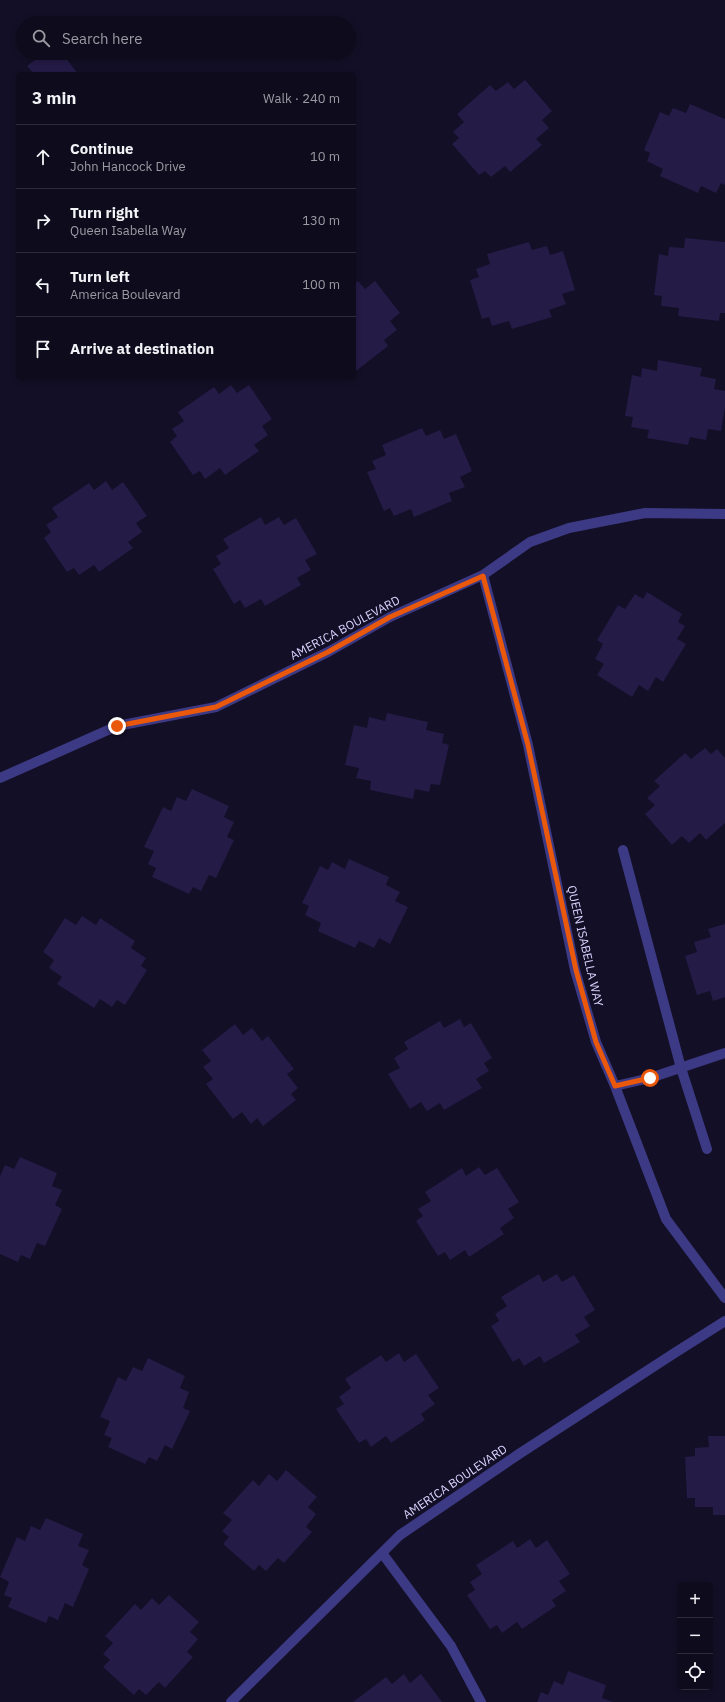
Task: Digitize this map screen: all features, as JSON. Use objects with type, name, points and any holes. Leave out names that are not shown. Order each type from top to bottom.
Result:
[{"type":"street","name":"AMERICA BOULEVARD","points":[[0,778],[117,726],[216,707],[328,652],[390,617],[483,576],[530,542],[569,528],[645,513],[725,514]]},
{"type":"street","name":"QUEEN ISABELLA WAY","points":[[483,576],[528,745],[576,970],[596,1042],[615,1086],[666,1219],[725,1298]]},
{"type":"street","points":[[623,850],[681,1068],[707,1149]]},
{"type":"street","points":[[615,1086],[650,1078],[725,1053]]},
{"type":"street","name":"AMERICA BOULEVARD","points":[[231,1702],[400,1535],[519,1454],[725,1321]]},
{"type":"street","points":[[382,1553],[451,1646],[481,1702]]},
{"type":"building","points":[[35,60],[67,60],[76,72],[32,72],[27,66]]},
{"type":"building","points":[[525,80],[552,111],[542,120],[549,128],[536,139],[542,145],[510,172],[505,166],[491,177],[485,171],[479,175],[452,144],[459,138],[453,132],[464,122],[457,114],[490,85],[496,91],[508,82],[514,89]]},
{"type":"building","points":[[690,104],[725,119],[725,185],[721,183],[716,193],[701,186],[698,193],[660,176],[663,169],[647,161],[650,153],[644,150],[660,112],[669,116],[673,108],[686,113]]},
{"type":"building","points":[[685,238],[725,242],[725,313],[720,313],[719,321],[678,316],[679,308],[661,306],[662,296],[654,295],[659,254],[668,256],[669,247],[684,248]]},
{"type":"building","points":[[529,242],[532,250],[547,246],[550,255],[563,251],[575,290],[562,294],[566,304],[549,310],[552,317],[512,329],[509,321],[492,326],[489,317],[482,319],[470,280],[479,277],[476,269],[490,264],[487,254]]},
{"type":"building","points":[[358,281],[365,289],[375,281],[400,313],[390,321],[397,330],[384,340],[388,346],[356,371],[356,282]]},
{"type":"building","points":[[658,360],[702,368],[700,376],[716,379],[714,389],[725,391],[725,407],[721,431],[708,429],[706,440],[690,437],[688,445],[647,438],[649,430],[631,427],[633,417],[625,416],[632,375],[641,377],[642,368],[657,371]]},
{"type":"building","points":[[231,385],[237,393],[249,385],[272,419],[262,426],[268,435],[254,445],[259,451],[225,475],[220,468],[205,479],[200,471],[193,475],[170,442],[177,436],[172,429],[184,421],[178,412],[214,387],[219,394]]},
{"type":"building","points":[[422,428],[426,436],[440,430],[444,439],[456,434],[472,471],[460,477],[465,487],[449,493],[452,501],[414,517],[411,509],[394,516],[390,508],[384,511],[367,472],[376,469],[372,461],[386,455],[382,445]]},
{"type":"building","points":[[106,481],[112,490],[123,482],[147,516],[136,523],[142,532],[128,542],[133,548],[99,572],[94,565],[79,575],[74,568],[67,572],[44,538],[51,532],[46,525],[58,517],[52,508],[89,483],[94,490]]},
{"type":"building","points":[[261,517],[265,525],[279,517],[284,525],[296,518],[317,554],[305,560],[311,570],[297,578],[301,585],[265,606],[261,599],[245,608],[240,600],[234,604],[213,569],[221,564],[216,556],[229,548],[223,539]]},
{"type":"building","points":[[647,592],[682,614],[678,622],[685,626],[677,639],[686,644],[663,682],[656,677],[648,691],[639,685],[632,697],[597,675],[604,664],[595,659],[603,644],[597,640],[618,605],[625,609],[635,594],[643,599]]},
{"type":"building","points":[[387,713],[428,722],[426,730],[444,734],[442,743],[449,745],[440,785],[431,784],[429,792],[415,789],[413,799],[370,790],[371,781],[356,778],[359,768],[345,765],[354,725],[367,728],[369,717],[385,721]]},
{"type":"building","points":[[705,748],[711,754],[717,749],[725,758],[725,823],[706,840],[700,833],[689,843],[682,836],[672,845],[645,814],[655,805],[647,798],[660,786],[654,781],[685,753],[691,759]]},
{"type":"building","points":[[192,789],[229,806],[224,817],[234,822],[227,837],[234,840],[216,878],[209,875],[201,891],[193,887],[189,894],[152,877],[156,868],[148,864],[154,851],[144,847],[163,807],[171,811],[177,797],[186,801]]},
{"type":"building","points":[[349,859],[389,877],[386,885],[400,892],[395,901],[408,907],[390,944],[379,938],[374,948],[359,941],[355,948],[318,931],[321,923],[305,915],[309,906],[302,903],[320,866],[328,870],[332,862],[345,869]]},
{"type":"building","points":[[82,916],[96,925],[100,918],[135,941],[131,948],[146,958],[141,966],[147,970],[125,1005],[117,1000],[112,1007],[100,999],[94,1008],[57,984],[62,977],[49,968],[54,960],[43,952],[65,918],[76,925]]},
{"type":"building","points":[[725,924],[725,997],[713,1001],[710,991],[697,995],[685,956],[697,952],[694,942],[711,937],[708,929]]},
{"type":"building","points":[[460,1019],[464,1027],[471,1023],[492,1058],[484,1063],[489,1071],[476,1079],[482,1088],[444,1110],[440,1103],[427,1111],[421,1102],[410,1109],[388,1074],[400,1068],[394,1058],[408,1049],[404,1042],[440,1021],[444,1028]]},
{"type":"building","points":[[235,1024],[243,1035],[252,1028],[262,1041],[268,1036],[294,1069],[287,1074],[298,1088],[291,1094],[296,1100],[263,1126],[257,1118],[251,1124],[242,1112],[233,1119],[206,1084],[213,1079],[203,1067],[211,1061],[202,1050]]},
{"type":"building","points":[[20,1157],[57,1173],[52,1186],[62,1190],[55,1205],[62,1209],[45,1246],[37,1243],[30,1259],[21,1255],[18,1262],[0,1254],[0,1176],[5,1165],[14,1169]]},
{"type":"building","points":[[479,1167],[485,1175],[497,1168],[519,1202],[508,1209],[514,1218],[500,1228],[504,1234],[469,1257],[465,1250],[450,1260],[445,1252],[438,1256],[416,1221],[423,1216],[418,1209],[431,1201],[425,1192],[462,1168],[466,1176]]},
{"type":"building","points":[[539,1274],[543,1282],[557,1274],[562,1282],[574,1275],[595,1310],[584,1317],[590,1326],[575,1335],[580,1342],[544,1363],[540,1356],[524,1366],[519,1358],[513,1362],[491,1326],[499,1321],[495,1314],[507,1306],[501,1297]]},
{"type":"building","points":[[399,1353],[404,1362],[416,1354],[439,1388],[428,1395],[435,1404],[421,1414],[425,1420],[391,1443],[386,1436],[371,1447],[366,1439],[359,1443],[336,1409],[344,1404],[339,1397],[351,1388],[345,1379],[381,1355],[386,1362]]},
{"type":"building","points":[[148,1358],[185,1376],[180,1388],[189,1392],[183,1408],[190,1411],[172,1449],[165,1445],[157,1461],[149,1457],[145,1464],[108,1447],[112,1438],[104,1435],[110,1421],[100,1417],[118,1377],[126,1381],[133,1367],[142,1371]]},
{"type":"building","points":[[708,1436],[725,1436],[725,1515],[713,1515],[713,1507],[695,1507],[695,1498],[687,1498],[685,1457],[695,1456],[695,1448],[709,1447]]},
{"type":"building","points":[[286,1470],[317,1497],[308,1507],[316,1514],[306,1527],[312,1532],[284,1563],[278,1558],[266,1571],[259,1565],[254,1571],[223,1544],[229,1537],[222,1531],[232,1520],[223,1513],[253,1480],[259,1486],[269,1474],[277,1481]]},
{"type":"building","points":[[46,1518],[83,1534],[78,1546],[89,1550],[82,1565],[89,1569],[73,1607],[65,1603],[58,1620],[49,1616],[46,1623],[8,1607],[12,1598],[4,1595],[9,1582],[0,1577],[17,1537],[25,1541],[31,1526],[40,1530]]},
{"type":"building","points":[[530,1539],[536,1548],[547,1540],[570,1574],[559,1581],[566,1591],[552,1600],[556,1606],[522,1629],[517,1622],[502,1633],[497,1625],[490,1629],[467,1595],[475,1590],[470,1582],[482,1574],[476,1565],[513,1541],[517,1548]]},
{"type":"building","points":[[169,1595],[199,1622],[190,1632],[198,1639],[187,1652],[193,1657],[165,1688],[159,1682],[146,1695],[139,1689],[134,1695],[103,1667],[110,1660],[103,1654],[113,1643],[105,1636],[135,1604],[141,1610],[152,1598],[159,1605]]},
{"type":"building","points":[[568,1671],[606,1685],[602,1698],[613,1702],[537,1702],[541,1692],[548,1695],[554,1681],[563,1685]]},
{"type":"building","points":[[404,1674],[410,1683],[421,1674],[442,1702],[353,1702],[386,1677],[392,1684]]},
{"type":"route","points":[[117,726],[216,707],[328,652],[390,617],[483,576],[528,745],[576,970],[596,1042],[615,1086],[650,1078]]}]
